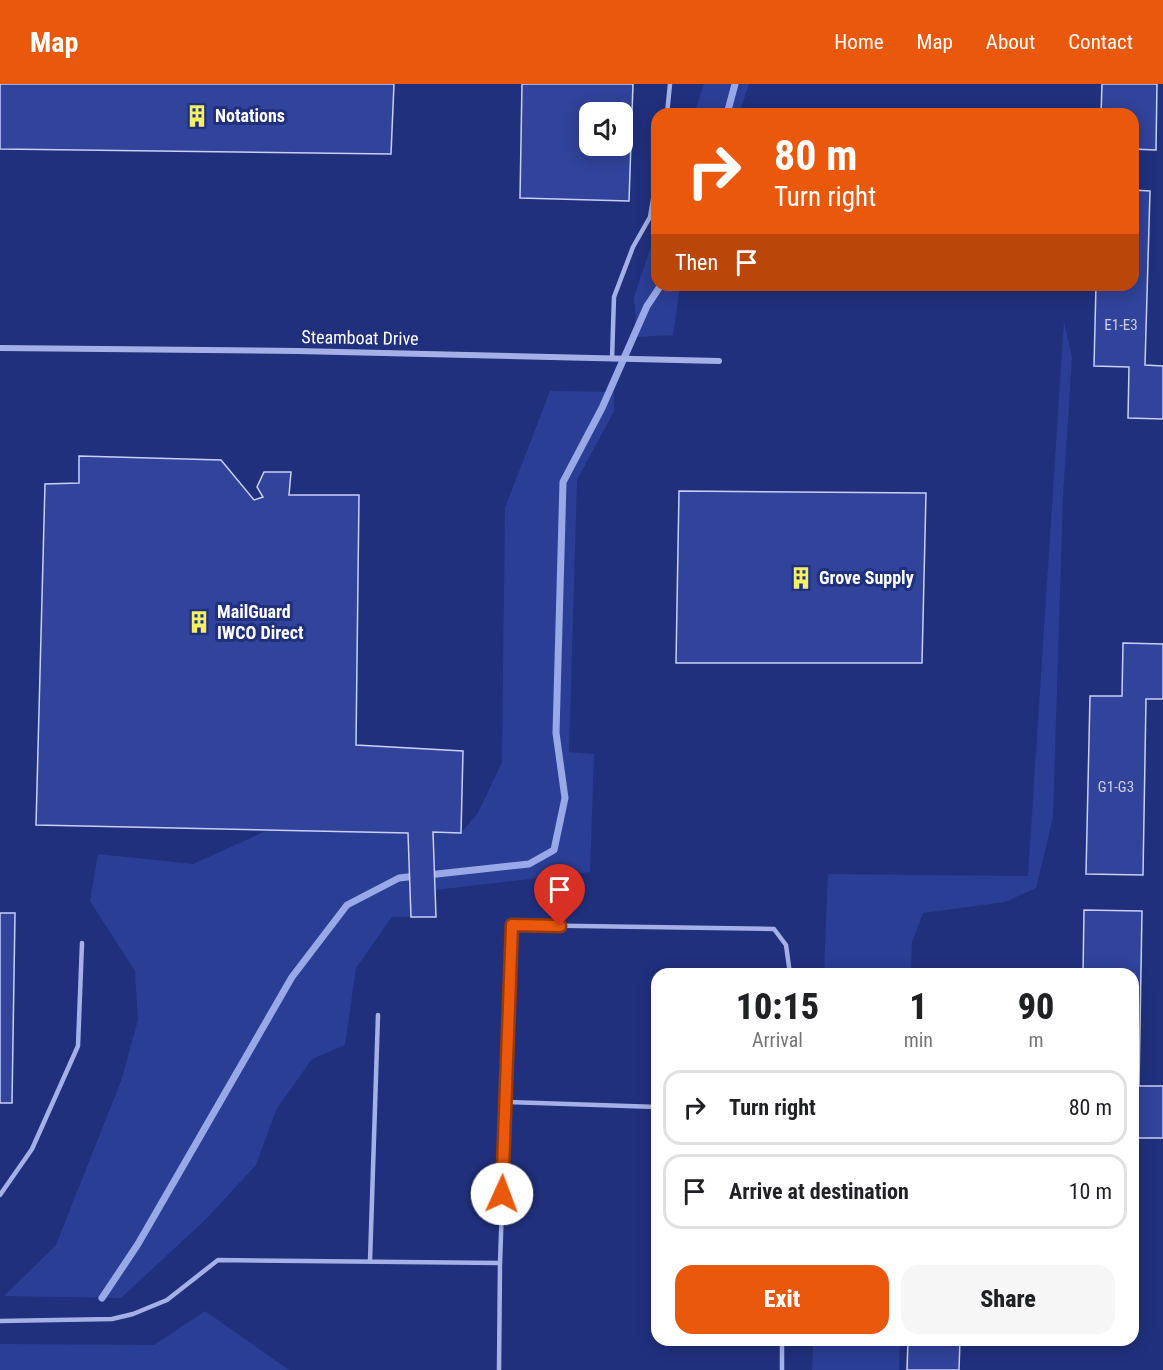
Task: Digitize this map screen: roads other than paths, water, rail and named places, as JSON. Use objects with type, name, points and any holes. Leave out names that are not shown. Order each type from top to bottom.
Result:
[{"type":"street","name":"Steamboat Drive","points":[[0,348],[298,351],[719,361]]},
{"type":"lane","points":[[668,108],[670,84]]},
{"type":"lane","points":[[612,359],[614,297],[633,247],[650,218],[651,212]]},
{"type":"lane","points":[[499,1370],[500,1263],[512,925],[774,929],[786,945],[789,968]]},
{"type":"lane","points":[[0,1195],[32,1149],[78,1046],[82,943]]},
{"type":"lane","points":[[370,1262],[378,1015]]},
{"type":"lane","points":[[506,1102],[651,1107]]},
{"type":"lane","points":[[0,1321],[112,1319],[133,1314],[167,1300],[218,1260],[500,1263]]},
{"type":"lane","points":[[782,1346],[782,1370]]},
{"type":"waterway","points":[[729,108],[735,84]]},
{"type":"waterway","points":[[428,875],[529,864],[554,850],[565,798],[556,733],[563,482],[602,408],[647,306],[657,291]]},
{"type":"waterway","points":[[102,1298],[138,1244],[292,977],[347,905],[399,878],[417,876]]},
{"type":"place","name":"Notations","points":[[197,116]]},
{"type":"place","name":"Grove Supply","points":[[801,578]]},
{"type":"place","name":"MailGuard IWCO Direct","points":[[199,622]]}]
